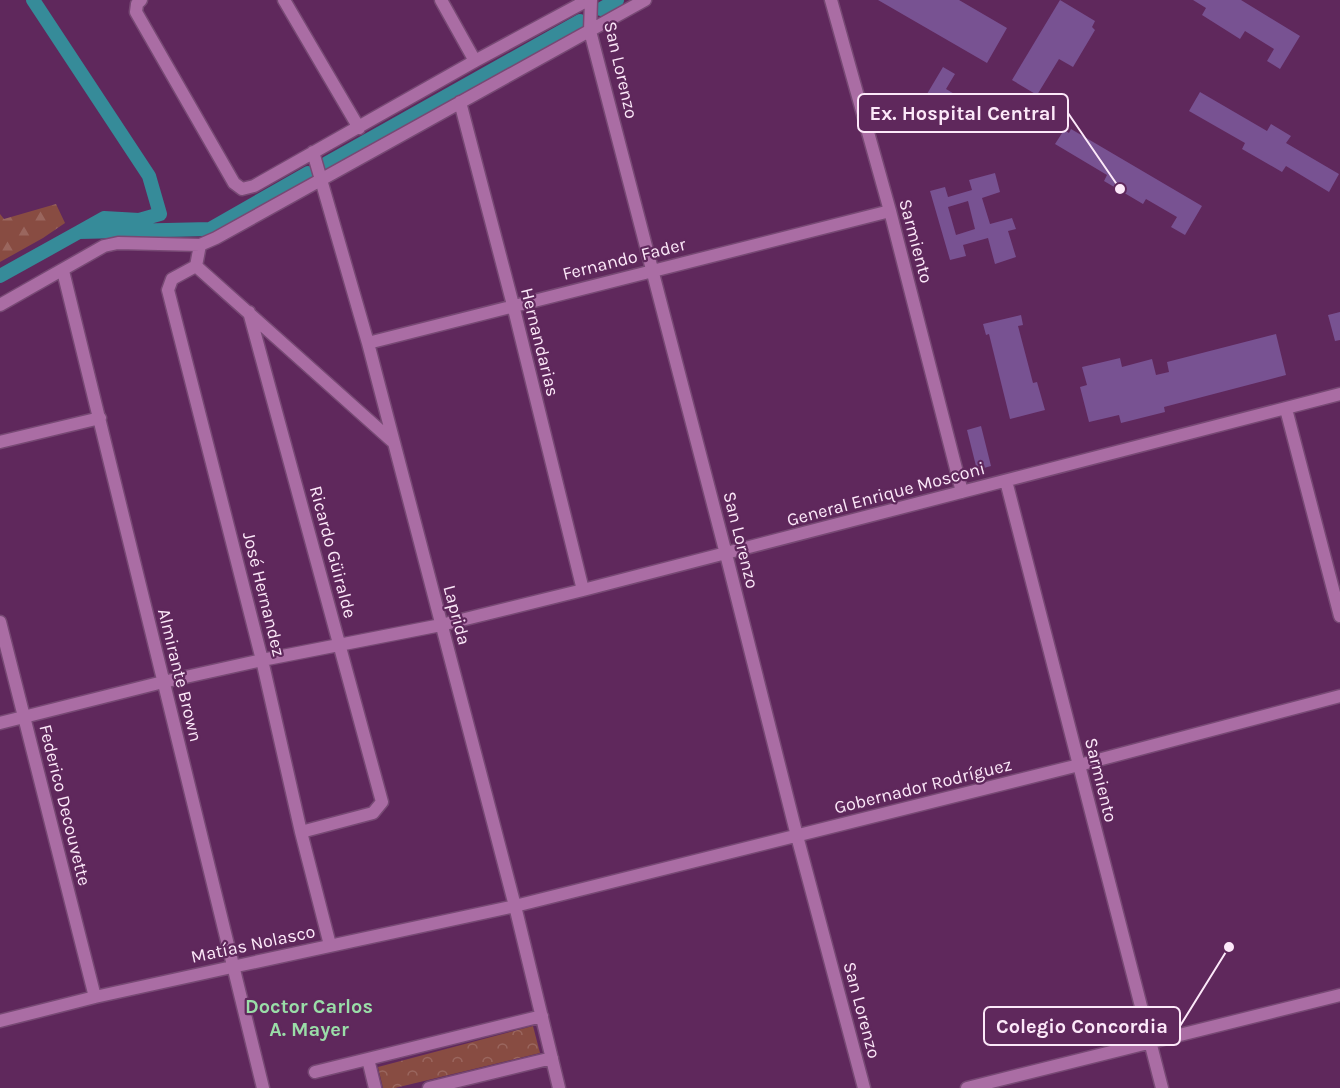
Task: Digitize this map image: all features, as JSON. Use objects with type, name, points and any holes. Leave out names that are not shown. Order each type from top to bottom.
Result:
[{"type":"street","points":[[141,0],[137,4],[136,12],[234,183],[242,189],[254,186],[475,61],[589,0]]},
{"type":"street","points":[[284,0],[358,128]]},
{"type":"street","points":[[441,0],[475,61]]},
{"type":"street","name":"San Lorenzo","points":[[589,0],[590,31],[864,1088]]},
{"type":"street","points":[[0,305],[104,246],[118,243],[200,245],[216,238],[645,0]]},
{"type":"street","name":"Sarmiento","points":[[831,0],[890,211],[962,492]]},
{"type":"street","name":"Hernandarias","points":[[460,102],[583,590]]},
{"type":"street","name":"Laprida","points":[[313,152],[368,343],[515,906],[559,1088]]},
{"type":"street","name":"Fernando Fader","points":[[368,343],[890,211]]},
{"type":"street","points":[[200,245],[196,266],[393,442]]},
{"type":"street","name":"José Hernandez","points":[[196,266],[172,279],[168,290],[262,660],[301,832],[330,945]]},
{"type":"street","name":"Almirante Brown","points":[[63,271],[263,1088]]},
{"type":"street","name":"Ricardo Güiralde","points":[[249,312],[382,802],[374,813],[301,832]]},
{"type":"street","name":"General Enrique Mosconi","points":[[0,723],[262,660],[441,625],[726,554],[1340,394]]},
{"type":"street","points":[[1286,409],[1340,616]]},
{"type":"street","points":[[0,442],[100,418]]},
{"type":"street","name":"Sarmiento","points":[[1006,481],[1162,1088]]},
{"type":"street","name":"Federico Decouvette","points":[[0,622],[95,997]]},
{"type":"street","name":"Gobernador Rodríguez","points":[[515,906],[1079,765],[1340,696]]},
{"type":"street","name":"Matías Nolasco","points":[[0,1021],[95,997],[515,906]]},
{"type":"street","points":[[967,1088],[1340,996]]},
{"type":"street","points":[[315,1072],[542,1016]]},
{"type":"street","points":[[429,1088],[552,1058]]},
{"type":"street","points":[[368,1059],[375,1088]]},
{"type":"green space","points":[[56,204],[65,223],[0,262],[0,214],[4,219]]},
{"type":"green space","points":[[533,1026],[540,1053],[395,1088],[383,1088],[378,1067]]},
{"type":"building","points":[[878,0],[959,0],[1007,28],[987,63]]},
{"type":"building","points":[[1060,0],[1095,21],[1092,27],[1095,30],[1073,67],[1059,59],[1037,95],[1012,80]]},
{"type":"building","points":[[1193,0],[1241,0],[1300,36],[1280,69],[1267,61],[1274,49],[1245,31],[1240,39],[1202,15],[1206,8]]},
{"type":"building","points":[[943,67],[955,74],[946,89],[956,95],[949,107],[927,94]]},
{"type":"building","points":[[1200,92],[1267,131],[1271,124],[1291,136],[1286,143],[1339,174],[1329,192],[1286,166],[1282,172],[1242,149],[1245,143],[1189,111]]},
{"type":"building","points":[[1071,129],[1202,206],[1185,235],[1171,227],[1177,217],[1146,199],[1143,204],[1104,181],[1107,175],[1055,144],[1064,130],[1069,133]]},
{"type":"building","points":[[995,173],[1000,192],[982,198],[990,224],[1012,218],[1016,229],[1008,231],[1016,257],[995,264],[988,238],[963,245],[966,256],[950,260],[930,191],[945,187],[948,197],[972,190],[969,180]],"holes":[[[968,201],[975,229],[956,235],[948,207]]]},
{"type":"building","points":[[1340,312],[1340,340],[1335,341],[1328,315]]},
{"type":"building","points":[[1021,315],[1023,325],[1018,326],[1033,383],[1037,382],[1045,410],[1010,419],[989,334],[986,335],[983,324]]},
{"type":"building","points":[[1276,334],[1286,375],[1164,407],[1165,412],[1121,423],[1119,415],[1089,422],[1080,387],[1087,385],[1082,367],[1120,358],[1122,367],[1152,359],[1156,375],[1169,372],[1167,362]]},
{"type":"building","points":[[981,426],[991,466],[977,470],[967,430]]},
{"type":"waterway","points":[[33,0],[149,176],[160,214],[139,220],[104,218],[79,232]]},
{"type":"waterway","points":[[601,9],[617,0]]},
{"type":"waterway","points":[[327,163],[580,21]]},
{"type":"waterway","points":[[0,276],[79,232],[210,229],[308,173]]},
{"type":"place","name":"Ex. Hospital Central","points":[[1120,189]]},
{"type":"place","name":"Colegio Concordia","points":[[1229,947]]},
{"type":"district","name":"Doctor Carlos A. Mayer","points":[[309,1018]]}]
